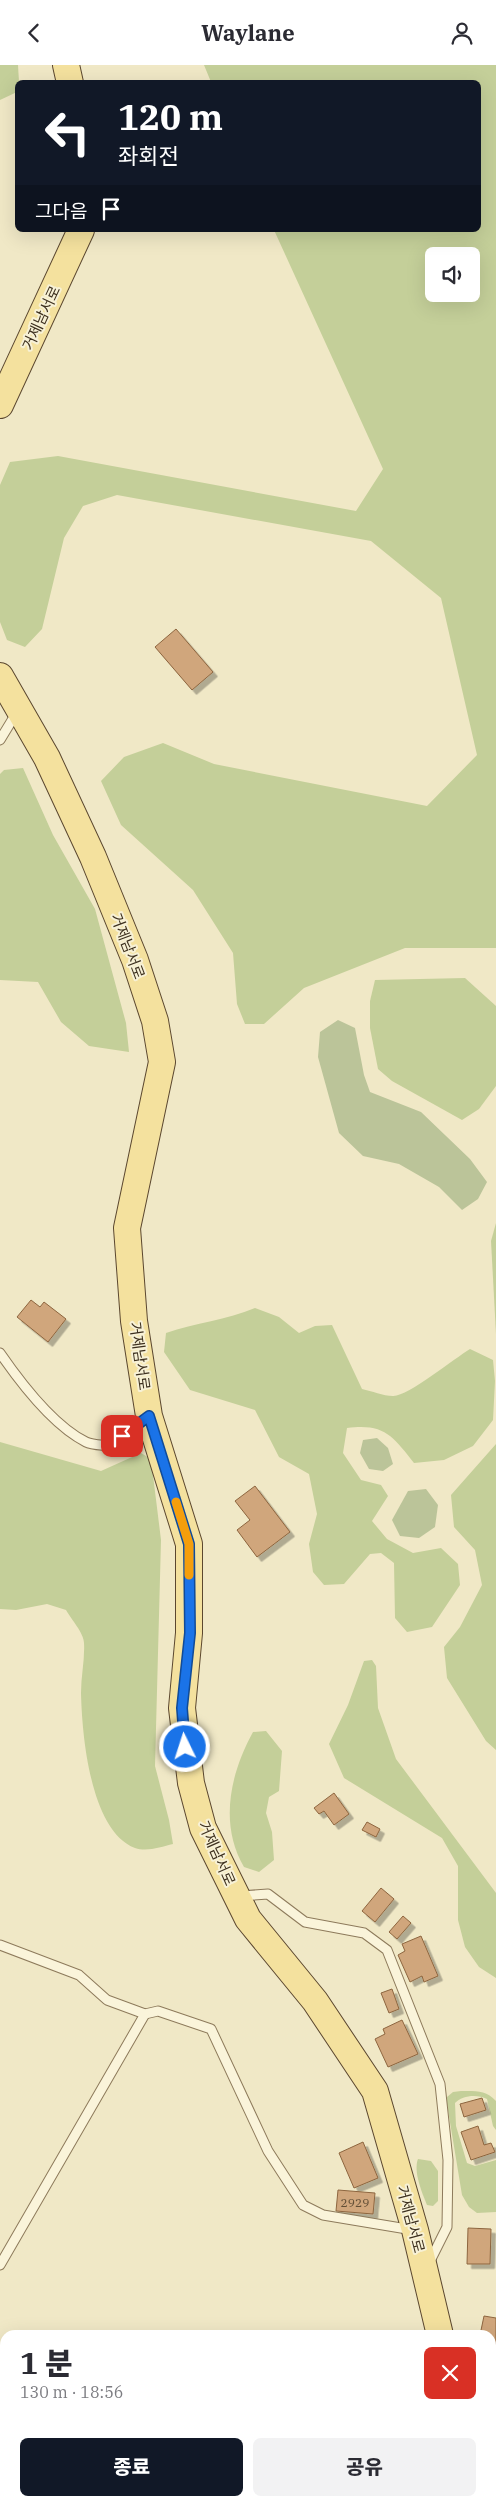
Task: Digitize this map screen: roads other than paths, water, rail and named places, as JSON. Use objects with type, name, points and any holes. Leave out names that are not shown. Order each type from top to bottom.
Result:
[{"type":"main road","points":[[66,65],[69,80]]},
{"type":"main road","name":"거제남서로","points":[[0,405],[80,232]]},
{"type":"main road","name":"거제남서로","points":[[0,676],[47,758],[93,857],[135,960],[155,1021],[162,1062],[127,1228],[134,1321],[149,1416],[189,1544],[190,1633],[182,1708],[191,1783],[203,1828],[248,1919],[315,2001],[375,2091],[415,2230],[439,2330]]},
{"type":"lane","points":[[0,740],[19,707]]},
{"type":"lane","points":[[0,1353],[34,1398],[55,1419],[87,1443],[109,1446],[149,1416]]},
{"type":"lane","points":[[236,1896],[268,1894],[305,1922],[364,1933],[387,1950],[440,2084],[448,2159],[447,2227],[425,2270]]},
{"type":"lane","points":[[0,1945],[79,1975],[107,2000],[145,2014],[158,2011],[211,2029],[268,2151],[303,2205],[323,2215],[415,2230]]},
{"type":"lane","points":[[0,2265],[145,2014]]}]
